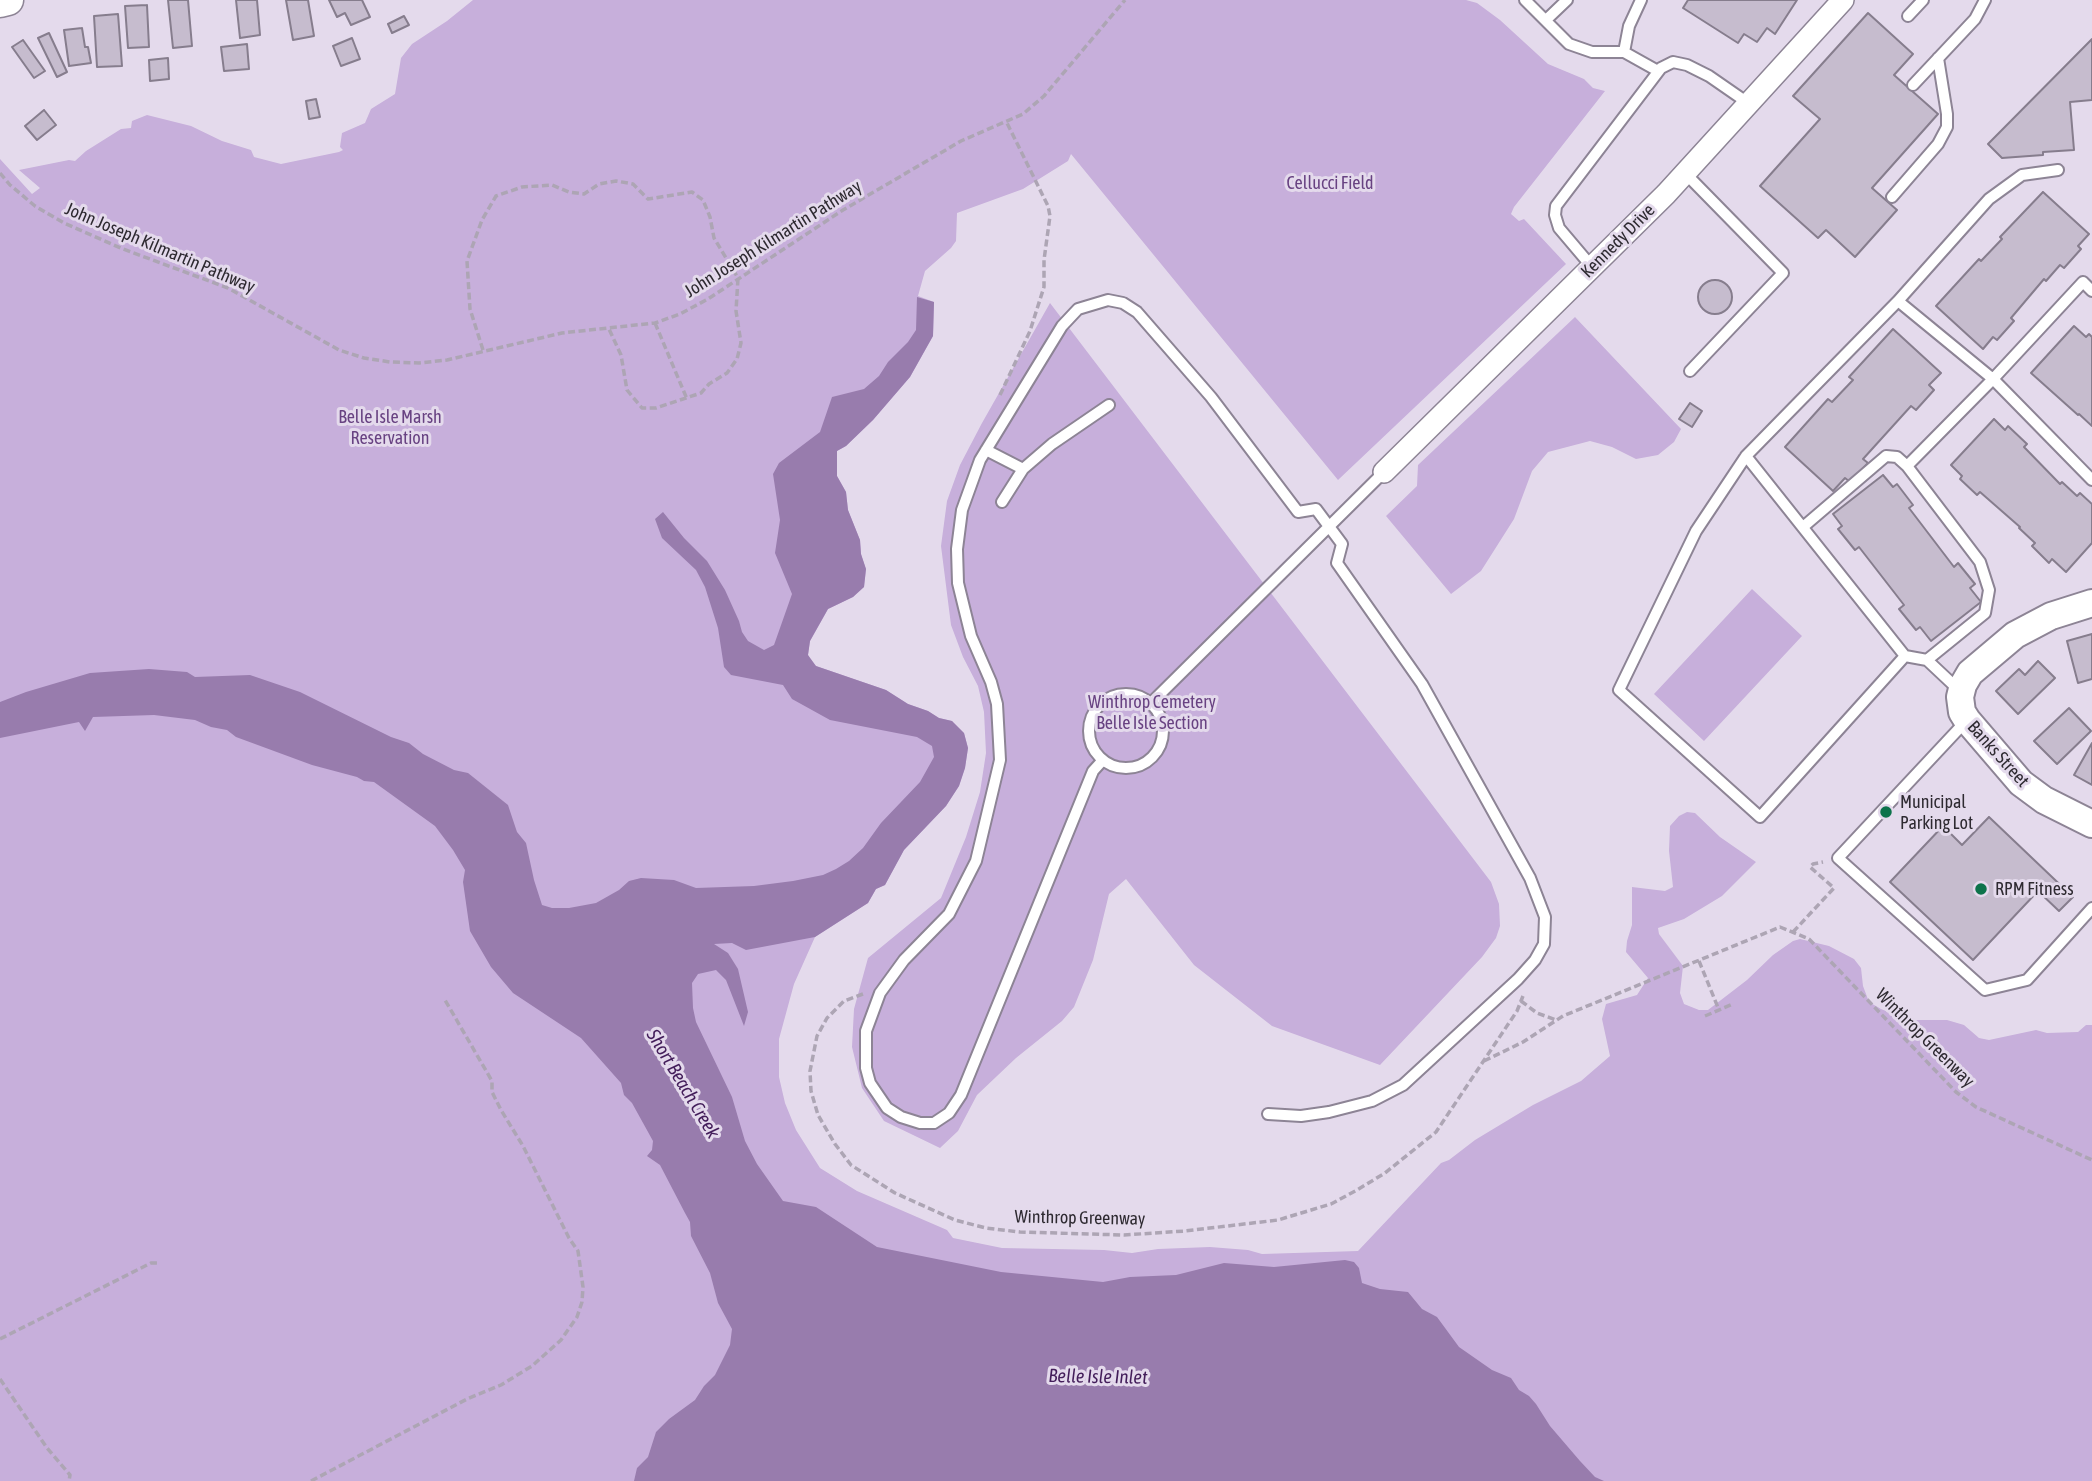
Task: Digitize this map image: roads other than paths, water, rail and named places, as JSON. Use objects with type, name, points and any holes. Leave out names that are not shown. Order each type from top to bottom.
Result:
[{"type":"main road","points":[[0,2],[8,0]]},
{"type":"street","name":"Kennedy Drive","points":[[1384,472],[1685,173],[1843,0]]},
{"type":"street","points":[[1961,691],[1970,673],[2015,635],[2051,616],[2092,603]]},
{"type":"street","name":"Banks Street","points":[[1961,691],[1961,707],[1967,720],[2011,773],[2031,792],[2092,824]]},
{"type":"lane","points":[[1524,0],[1563,39],[1577,47],[1592,52],[1624,52],[1658,71]]},
{"type":"lane","points":[[1546,20],[1567,0]]},
{"type":"lane","points":[[1624,52],[1629,26],[1641,0]]},
{"type":"lane","points":[[1908,16],[1923,0]]},
{"type":"lane","points":[[1913,85],[1975,19],[1985,0]]},
{"type":"lane","points":[[1892,197],[1938,144],[1947,127],[1938,58]]},
{"type":"lane","points":[[1592,267],[1559,228],[1555,215],[1556,206],[1658,71],[1669,63],[1687,65],[1709,76],[1748,103]]},
{"type":"lane","points":[[1905,656],[1760,817],[1619,690],[1696,531],[1746,456],[1898,301],[1989,199],[2022,175],[2058,170]]},
{"type":"lane","points":[[1685,173],[1783,273],[1690,371]]},
{"type":"lane","points":[[1906,466],[1993,379],[2083,282],[2092,291]]},
{"type":"lane","points":[[1103,760],[1093,771],[961,1095],[949,1113],[933,1123],[920,1123],[901,1117],[887,1108],[870,1083],[866,1068],[866,1031],[880,993],[904,960],[949,914],[976,861],[1000,760],[997,704],[962,606],[957,566],[962,510],[968,486],[986,450],[1062,326],[1078,309],[1108,300],[1123,303],[1137,312],[1211,397],[1298,512],[1316,509],[1342,544],[1337,563],[1417,677],[1533,885],[1545,917],[1541,952],[1518,979],[1415,1076],[1388,1094],[1356,1106],[1301,1116],[1268,1114]]},
{"type":"lane","points":[[1898,301],[1993,379],[2092,480]]},
{"type":"lane","points":[[1002,502],[1023,469],[1052,444],[1109,405]]},
{"type":"lane","points":[[986,450],[1023,469]]},
{"type":"lane","points":[[1746,456],[1905,656],[1927,660],[1961,691]]},
{"type":"lane","points":[[1802,527],[1886,456],[1897,457],[1906,466],[1980,562],[1989,590],[1985,613],[1927,660]]},
{"type":"lane","points":[[1151,703],[1384,472]]},
{"type":"lane","points":[[1129,693],[1141,696],[1151,703],[1162,723],[1160,745],[1154,755],[1135,767],[1124,768],[1103,760],[1094,751],[1089,728],[1091,717],[1098,706],[1117,694],[1129,693]]},
{"type":"lane","points":[[1967,720],[1838,858],[1985,990],[2027,980],[2092,908]]},
{"type":"water","points":[[917,297],[934,302],[933,336],[910,377],[873,420],[837,451],[837,476],[846,492],[848,510],[860,540],[866,569],[864,587],[853,597],[828,609],[810,641],[808,655],[816,666],[886,690],[908,704],[952,721],[964,733],[968,748],[965,768],[959,786],[946,806],[904,850],[885,885],[876,889],[868,903],[815,937],[746,950],[732,943],[714,944],[728,953],[738,969],[748,1012],[744,1026],[726,980],[716,970],[698,974],[692,983],[696,1022],[732,1097],[745,1141],[757,1164],[783,1201],[816,1207],[877,1247],[1001,1272],[1103,1282],[1130,1277],[1176,1275],[1224,1263],[1274,1267],[1345,1260],[1354,1262],[1359,1268],[1362,1283],[1380,1289],[1408,1292],[1422,1309],[1437,1317],[1459,1347],[1492,1370],[1511,1378],[1519,1390],[1536,1404],[1550,1426],[1580,1461],[1595,1477],[1604,1481],[634,1481],[637,1468],[648,1457],[656,1432],[695,1400],[715,1375],[730,1345],[732,1329],[718,1303],[710,1273],[691,1236],[690,1222],[660,1165],[647,1156],[652,1150],[653,1141],[632,1103],[624,1095],[621,1083],[581,1038],[513,993],[491,967],[470,931],[463,882],[465,870],[435,826],[374,782],[312,765],[236,737],[227,730],[195,720],[154,715],[93,717],[85,731],[79,722],[0,738],[0,702],[90,673],[149,669],[187,672],[195,677],[250,675],[300,692],[391,737],[409,743],[423,754],[454,770],[468,773],[508,805],[517,832],[526,843],[542,905],[569,908],[596,903],[629,881],[641,878],[674,880],[696,888],[754,886],[823,875],[836,869],[863,848],[881,823],[920,782],[934,757],[932,746],[917,737],[830,720],[792,699],[783,685],[731,675],[724,667],[718,628],[705,587],[696,570],[662,538],[655,519],[663,512],[707,561],[725,590],[748,641],[764,650],[774,645],[792,594],[775,553],[780,520],[773,474],[779,463],[820,432],[832,397],[864,389],[908,342],[916,330]]},
{"type":"place","name":"Municipal Parking Lot","points":[[1886,812]]},
{"type":"place","name":"RPM Fitness","points":[[1981,889]]},
{"type":"park label","name":"Cellucci Field","points":[[1330,183]]},
{"type":"park label","name":"Belle Isle Marsh Reservation","points":[[390,427]]},
{"type":"park label","name":"Winthrop Cemetery Belle Isle Section","points":[[1152,712]]},
{"type":"water label","name":"Short Beach Creek","points":[[683,1084]]},
{"type":"water label","name":"Belle Isle Inlet","points":[[1098,1377]]}]
